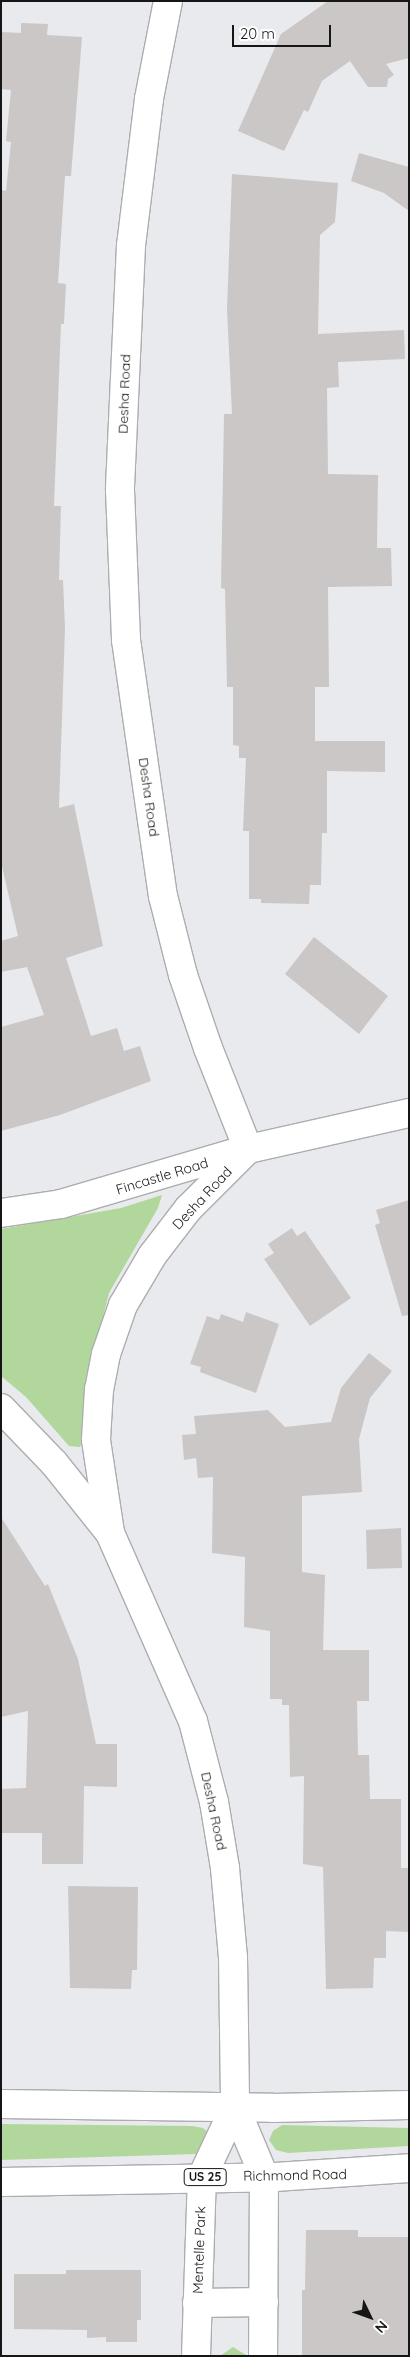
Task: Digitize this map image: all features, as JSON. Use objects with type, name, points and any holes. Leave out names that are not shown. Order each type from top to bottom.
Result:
[{"type":"street","name":"Desha Road","points":[[110,1533],[96,1440],[104,1363],[123,1305],[152,1256],[188,1209],[248,1149],[205,1039],[183,975],[163,896],[126,640],[120,490],[131,245],[149,99],[168,1]]},
{"type":"street","name":"Fincastle Road","points":[[1,1213],[61,1204],[126,1187],[248,1149],[409,1113]]},
{"type":"street","name":"Desha Road","points":[[1,1408],[54,1463],[110,1533],[193,1721],[214,1802],[225,1868],[233,1957],[235,2107]]},
{"type":"street","points":[[1,2104],[235,2107],[409,2105]]},
{"type":"street","points":[[235,2107],[264,2176],[264,2356]]},
{"type":"street","name":"Mentelle Park","points":[[196,2356],[202,2177],[235,2107]]},
{"type":"street","name":"Richmond Road","points":[[1,2182],[347,2174],[409,2168]]},
{"type":"street","points":[[197,2303],[264,2302]]},
{"type":"green space","points":[[162,1195],[158,1208],[109,1293],[88,1377],[83,1438],[80,1447],[69,1446],[26,1397],[1,1376],[1,1229],[121,1208]]},
{"type":"green space","points":[[1,2124],[192,2126],[203,2128],[211,2135],[203,2153],[197,2154],[1,2160]]},
{"type":"green space","points":[[282,2125],[409,2128],[409,2146],[288,2153],[276,2150],[269,2140],[273,2131]]},
{"type":"green space","points":[[233,2347],[246,2356],[220,2356]]},
{"type":"building","points":[[328,1],[409,1],[409,58],[386,64],[394,75],[388,79],[387,87],[368,87],[350,61],[322,81],[308,112],[304,110],[284,151],[238,131],[281,34]]},
{"type":"building","points":[[21,23],[48,24],[47,35],[82,37],[71,176],[65,176],[58,283],[66,284],[64,324],[61,324],[54,506],[61,506],[59,580],[63,580],[65,628],[59,808],[74,804],[103,946],[66,958],[91,1036],[117,1028],[124,1051],[140,1046],[151,1081],[60,1115],[1,1131],[1,1027],[44,1015],[27,967],[1,972],[1,941],[18,936],[1,862],[1,190],[6,191],[11,142],[6,141],[11,90],[1,89],[1,32],[21,33]]},
{"type":"building","points":[[359,153],[409,167],[409,211],[384,193],[351,181]]},
{"type":"building","points":[[232,174],[338,183],[335,222],[320,235],[318,334],[404,330],[405,359],[338,362],[339,387],[327,388],[328,474],[378,475],[377,548],[391,548],[392,586],[328,587],[329,687],[315,687],[315,741],[385,741],[385,772],[327,771],[327,833],[322,833],[321,885],[310,885],[309,904],[261,903],[261,899],[249,899],[249,831],[243,831],[246,758],[239,758],[239,746],[233,745],[233,687],[227,687],[225,589],[221,588],[224,414],[232,414],[227,309]]},
{"type":"building","points":[[314,937],[388,996],[359,1034],[285,974]]},
{"type":"building","points":[[409,1200],[409,1315],[402,1316],[375,1225],[380,1223],[376,1210]]},
{"type":"building","points":[[292,1228],[297,1236],[305,1231],[351,1298],[310,1326],[264,1259],[274,1253],[268,1244]]},
{"type":"building","points":[[246,1312],[279,1324],[256,1393],[200,1372],[201,1367],[190,1364],[207,1316],[219,1320],[221,1314],[243,1322]]},
{"type":"building","points":[[369,1353],[392,1371],[370,1398],[359,1439],[362,1492],[302,1496],[302,1572],[325,1575],[323,1650],[369,1650],[369,1701],[357,1701],[358,1755],[369,1755],[370,1799],[401,1799],[401,1868],[409,1868],[409,1932],[386,1931],[386,1958],[374,1958],[373,1988],[326,1989],[323,1867],[303,1864],[304,1776],[290,1777],[289,1705],[282,1705],[282,1699],[270,1699],[270,1631],[244,1627],[245,1557],[212,1553],[213,1477],[198,1478],[196,1458],[184,1460],[182,1435],[196,1434],[194,1416],[268,1410],[285,1427],[331,1422],[341,1388]]},
{"type":"building","points":[[1,1517],[45,1586],[48,1584],[78,1659],[96,1744],[117,1744],[117,1787],[84,1786],[83,1864],[42,1864],[42,1833],[1,1833],[1,1789],[26,1788],[28,1711],[1,1717]]},
{"type":"building","points":[[401,1528],[402,1568],[367,1569],[366,1530]]},
{"type":"building","points":[[68,1886],[138,1887],[137,1970],[132,1970],[131,1989],[70,1988]]},
{"type":"building","points":[[306,2230],[358,2230],[358,2237],[409,2237],[409,2356],[302,2356],[302,2290],[305,2290]]},
{"type":"building","points":[[66,2270],[141,2270],[141,2320],[137,2320],[137,2342],[106,2342],[106,2337],[87,2338],[87,2330],[14,2329],[14,2274],[66,2274]]}]
